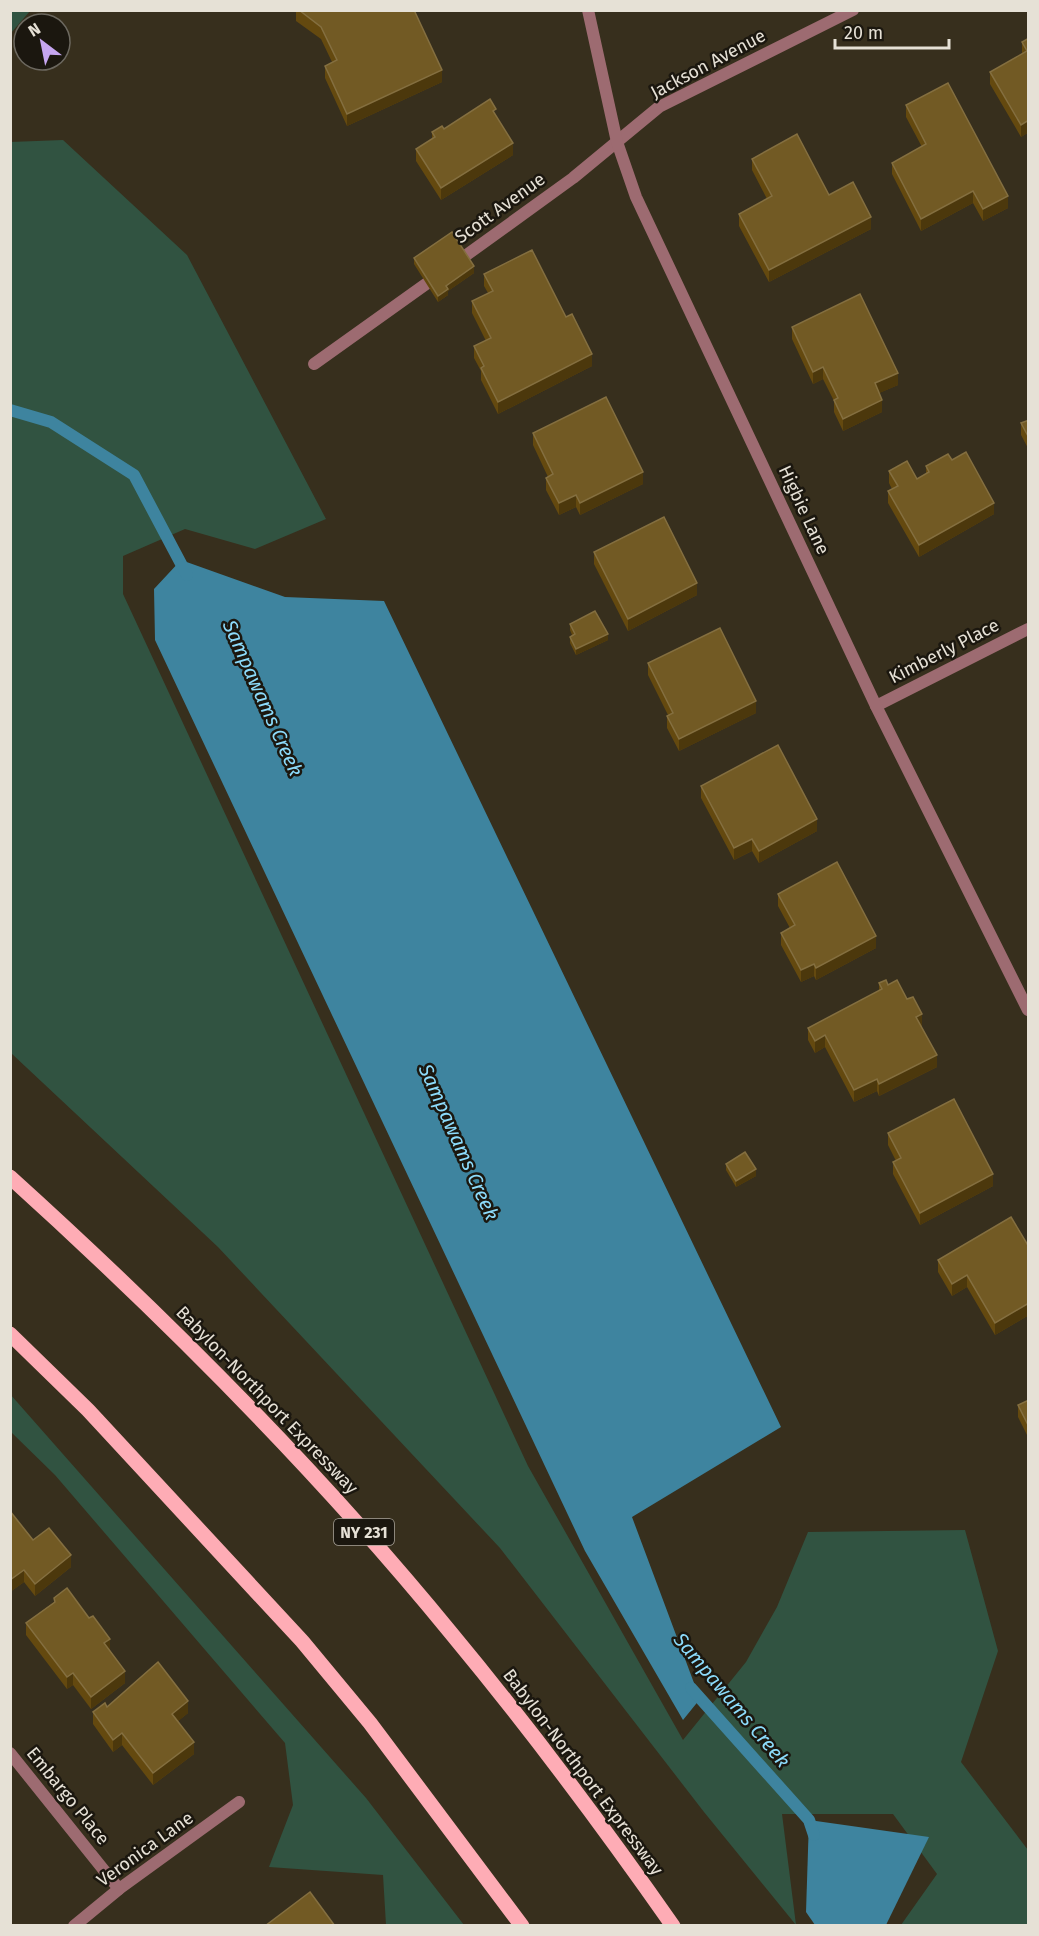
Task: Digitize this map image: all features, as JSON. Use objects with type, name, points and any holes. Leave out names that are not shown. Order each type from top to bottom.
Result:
[{"type":"main road","name":"Babylon-Northport Expressway","points":[[10,1177],[166,1321],[313,1475],[372,1541],[515,1713],[584,1801],[674,1926]]},
{"type":"main road","points":[[10,1334],[88,1410],[302,1641],[377,1732],[522,1926]]},
{"type":"street","name":"Higbie Lane","points":[[588,10],[617,142],[636,197],[876,706],[1029,1010]]},
{"type":"street","name":"Jackson Avenue","points":[[617,142],[659,108],[853,10]]},
{"type":"street","name":"Scott Avenue","points":[[314,364],[573,178],[617,142]]},
{"type":"street","name":"Kimberly Place","points":[[876,706],[1029,629]]},
{"type":"street","name":"Embargo Place","points":[[10,1754],[119,1889]]},
{"type":"street","name":"Veronica Lane","points":[[74,1926],[119,1889],[239,1802]]},
{"type":"green space","points":[[10,11],[30,11],[12,12],[11,33]]},
{"type":"green space","points":[[63,140],[187,255],[326,519],[255,549],[185,529],[123,556],[123,594],[528,1466],[683,1740],[746,1662],[777,1607],[808,1532],[965,1530],[998,1651],[961,1762],[1028,1850],[1028,1925],[901,1925],[937,1874],[893,1814],[782,1814],[796,1925],[704,1812],[500,1548],[218,1247],[11,1053],[10,142]]},
{"type":"green space","points":[[10,1394],[366,1798],[464,1925],[386,1925],[383,1875],[269,1867],[293,1805],[285,1743],[55,1475],[11,1432]]},
{"type":"water","points":[[181,560],[285,597],[384,601],[781,1427],[632,1517],[700,1699],[683,1720],[585,1551],[155,640],[154,589]]},
{"type":"water","points":[[809,1820],[929,1837],[886,1925],[815,1925],[806,1912]]},
{"type":"building","points":[[299,10],[414,10],[442,70],[347,114],[325,66],[337,60],[321,27]]},
{"type":"building","points":[[1029,38],[1029,120],[1021,125],[990,72],[1027,51],[1022,42]]},
{"type":"building","points":[[948,83],[1008,196],[983,209],[973,191],[921,219],[892,163],[926,144],[906,105]]},
{"type":"building","points":[[490,99],[496,109],[493,111],[513,143],[441,188],[416,149],[435,137],[432,132],[442,126],[444,129]]},
{"type":"building","points":[[797,134],[829,195],[853,182],[871,217],[769,270],[739,214],[772,196],[752,159]]},
{"type":"building","points":[[452,232],[474,266],[446,286],[448,289],[438,296],[414,258]]},
{"type":"building","points":[[532,250],[566,317],[572,314],[592,354],[498,402],[481,368],[484,366],[474,346],[491,338],[472,301],[493,291],[484,274]]},
{"type":"building","points":[[860,294],[898,373],[875,383],[882,400],[843,419],[834,400],[838,398],[823,367],[813,372],[792,327]]},
{"type":"building","points":[[606,397],[643,472],[580,503],[576,495],[559,503],[546,478],[553,474],[533,433]]},
{"type":"building","points":[[1029,420],[1029,438],[1021,423]]},
{"type":"building","points":[[966,452],[994,503],[919,545],[888,491],[898,486],[889,471],[907,461],[917,479],[929,472],[926,466],[948,454],[952,460]]},
{"type":"building","points":[[664,517],[697,583],[628,619],[594,552]]},
{"type":"building","points":[[595,611],[608,634],[576,649],[570,637],[575,634],[570,624]]},
{"type":"building","points":[[720,628],[756,701],[679,739],[667,716],[673,713],[648,663]]},
{"type":"building","points":[[778,745],[817,819],[759,851],[752,839],[734,848],[701,786]]},
{"type":"building","points":[[837,862],[876,936],[816,968],[814,964],[801,970],[781,933],[795,925],[778,894]]},
{"type":"building","points":[[886,980],[888,985],[897,980],[907,999],[913,997],[922,1014],[916,1017],[937,1055],[879,1084],[877,1079],[854,1090],[825,1035],[815,1041],[808,1028],[882,989],[879,983]]},
{"type":"building","points":[[954,1099],[993,1174],[920,1213],[893,1162],[901,1158],[888,1133]]},
{"type":"building","points":[[745,1152],[756,1169],[736,1181],[726,1164]]},
{"type":"building","points":[[1011,1217],[1029,1247],[1029,1303],[995,1323],[967,1275],[952,1284],[938,1260]]},
{"type":"building","points":[[1029,1400],[1029,1427],[1018,1405]]},
{"type":"building","points":[[10,1511],[33,1540],[49,1528],[71,1555],[35,1584],[24,1570],[10,1580]]},
{"type":"building","points":[[67,1588],[89,1618],[93,1616],[110,1639],[104,1643],[125,1671],[91,1697],[73,1673],[67,1677],[26,1623],[55,1602],[54,1598]]},
{"type":"building","points":[[158,1662],[188,1701],[172,1714],[194,1742],[153,1773],[122,1733],[113,1740],[93,1712],[105,1703],[107,1707]]},
{"type":"building","points":[[310,1892],[335,1926],[265,1926]]},
{"type":"waterway","name":"Sampawams Creek","points":[[10,410],[51,422],[134,475],[187,575]]},
{"type":"waterway","name":"Sampawams Creek","points":[[691,1688],[809,1820],[814,1835]]}]
